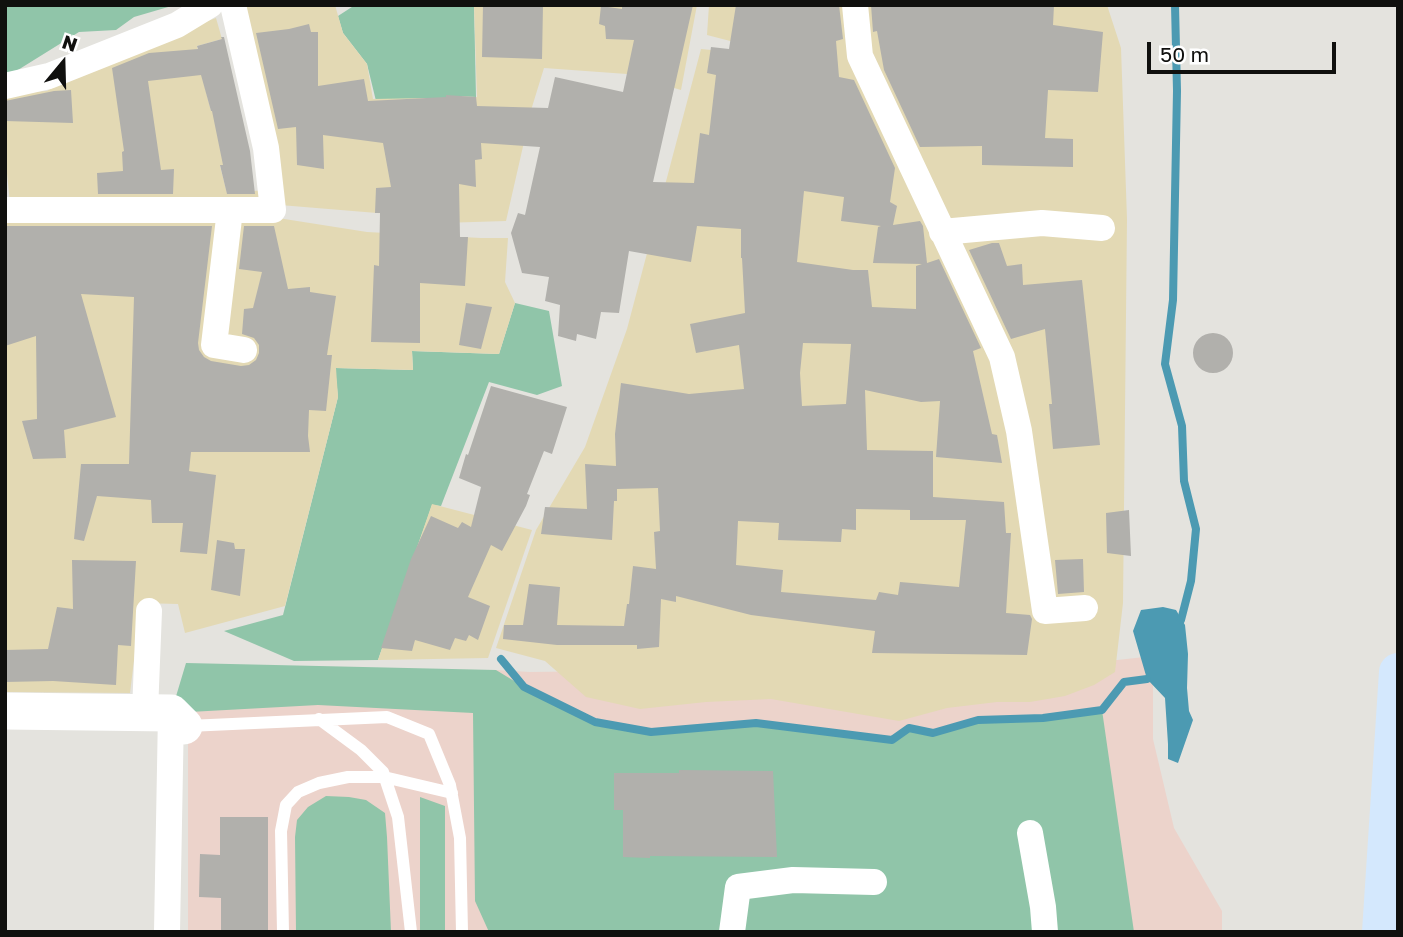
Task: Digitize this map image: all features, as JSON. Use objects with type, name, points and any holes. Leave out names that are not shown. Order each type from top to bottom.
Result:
[{"type":"main road","points":[[1381,932],[1398,672]]},
{"type":"street","points":[[5,86],[49,76],[177,25],[210,5]]},
{"type":"street","points":[[5,210],[273,209],[266,148],[233,5]]},
{"type":"street","points":[[855,5],[860,57],[1002,357],[1019,431],[1045,611],[1085,608]]},
{"type":"street","points":[[230,210],[214,345],[244,350]]},
{"type":"street","points":[[942,232],[1042,223],[1102,228]]},
{"type":"street","points":[[149,611],[167,717],[167,932]]},
{"type":"street","points":[[5,710],[167,717]]},
{"type":"street","points":[[1030,833],[1045,932]]},
{"type":"street","points":[[732,932],[738,887],[793,880],[874,882]]},
{"type":"lane","points":[[167,717],[387,718],[429,734],[450,785],[460,838],[462,932]]},
{"type":"lane","points":[[320,719],[361,750],[383,772],[398,817],[411,932]]},
{"type":"lane","points":[[283,932],[281,831],[286,805],[298,792],[319,783],[348,777],[384,777],[452,793]]},
{"type":"shaded area","points":[[1153,656],[1153,739],[1174,828],[1222,911],[1222,932],[188,932],[188,701],[496,670],[530,672],[1073,665]]},
{"type":"green space","points":[[5,5],[175,5],[134,17],[116,30],[79,32],[5,78]]},
{"type":"green space","points":[[355,5],[474,5],[476,97],[446,96],[447,103],[376,101],[367,64],[343,33],[338,16]]},
{"type":"green space","points":[[515,303],[549,311],[562,386],[537,395],[489,382],[441,506],[432,505],[378,660],[294,661],[224,631],[283,615],[338,397],[335,368],[413,370],[412,351],[499,354]]},
{"type":"green space","points":[[186,663],[496,670],[595,722],[651,732],[756,723],[892,740],[909,728],[933,733],[978,720],[1043,718],[1102,710],[1134,932],[489,932],[475,901],[473,713],[318,705],[171,713]]},
{"type":"green space","points":[[326,796],[366,800],[385,813],[391,932],[296,932],[297,820],[308,807]]},
{"type":"green space","points":[[420,797],[445,806],[445,932],[420,932]]},
{"type":"sand","points":[[243,5],[335,5],[343,33],[367,64],[373,99],[425,98],[446,103],[446,96],[477,97],[474,5],[697,5],[681,90],[627,74],[544,68],[532,107],[506,221],[442,223],[389,214],[280,205]]},
{"type":"sand","points":[[709,5],[1107,5],[1121,48],[1127,219],[1123,603],[1115,672],[1094,685],[1065,696],[1030,702],[997,702],[947,708],[899,721],[771,699],[640,709],[586,697],[545,661],[496,648],[536,530],[585,447],[627,329],[701,49],[796,58],[707,35]]},
{"type":"sand","points":[[216,18],[222,39],[197,46],[205,88],[211,111],[235,106],[246,161],[220,166],[227,193],[266,190],[262,204],[10,203],[5,154],[5,93],[47,91],[63,81],[152,41]]},
{"type":"sand","points":[[259,215],[367,232],[508,238],[505,282],[515,303],[499,354],[412,351],[413,370],[336,368],[338,397],[285,606],[185,633],[178,604],[141,603],[130,693],[5,692],[5,223]]},
{"type":"sand","points":[[432,504],[532,530],[488,658],[378,660]]},
{"type":"water","points":[[1163,607],[1176,610],[1185,625],[1188,654],[1187,688],[1189,711],[1193,720],[1178,763],[1168,759],[1165,698],[1147,679],[1133,631],[1141,610]]},
{"type":"building","points":[[483,5],[543,5],[542,59],[482,57]]},
{"type":"building","points":[[622,5],[693,5],[653,182],[694,183],[700,133],[709,135],[716,75],[707,73],[711,47],[729,49],[736,5],[839,5],[843,39],[836,41],[839,77],[854,80],[895,168],[890,202],[897,206],[893,225],[920,221],[923,226],[927,263],[939,259],[981,348],[973,351],[992,434],[997,435],[1002,463],[936,457],[940,401],[921,402],[865,390],[867,450],[933,451],[933,497],[1004,502],[1006,533],[1011,533],[1006,613],[1030,615],[1032,619],[1027,655],[872,653],[875,631],[751,615],[676,596],[676,602],[661,599],[659,647],[637,649],[637,645],[557,645],[503,639],[504,625],[523,625],[529,584],[560,587],[557,625],[624,626],[633,566],[656,569],[654,532],[660,531],[658,488],[617,489],[612,540],[541,534],[545,507],[587,509],[585,464],[616,466],[615,434],[621,383],[689,394],[744,389],[739,345],[696,353],[690,324],[745,313],[741,229],[697,226],[691,262],[629,251],[619,313],[601,312],[596,339],[577,334],[576,341],[558,336],[560,305],[545,301],[549,277],[522,273],[511,233],[518,213],[525,215],[540,147],[481,143],[482,159],[475,160],[476,187],[459,184],[460,237],[468,237],[465,286],[420,283],[420,343],[371,342],[374,265],[379,266],[380,213],[375,213],[376,188],[391,187],[383,143],[323,135],[324,169],[297,165],[296,127],[278,129],[256,33],[309,24],[311,32],[318,32],[318,86],[364,79],[368,101],[446,95],[476,97],[477,106],[548,108],[555,77],[623,92],[634,40],[606,39],[605,26],[599,24],[601,6],[622,9]],"holes":[[[804,191],[844,197],[841,221],[881,226],[878,227],[873,263],[922,264],[916,266],[916,309],[872,307],[868,270],[797,262]],[[803,343],[851,344],[846,404],[802,406],[800,373]],[[856,509],[910,510],[910,520],[966,520],[959,587],[900,582],[898,595],[879,592],[876,600],[781,592],[783,570],[736,565],[738,521],[779,523],[778,540],[841,542],[842,529],[856,530]]]},
{"type":"building","points":[[871,5],[1054,5],[1053,25],[1103,32],[1098,92],[1048,90],[1045,138],[1073,139],[1073,167],[982,165],[982,146],[920,147],[884,70],[877,31],[873,32]]},
{"type":"building","points":[[221,37],[224,37],[250,151],[255,194],[227,194],[212,111],[201,75],[148,81],[161,170],[174,169],[173,194],[98,194],[97,173],[123,171],[124,151],[112,68],[149,53],[198,49],[197,46],[222,39]]},
{"type":"building","points":[[71,90],[73,123],[5,121],[5,101]]},
{"type":"building","points":[[5,226],[212,226],[198,343],[204,357],[211,361],[249,365],[256,360],[259,353],[259,345],[254,338],[242,334],[244,309],[253,308],[262,272],[239,269],[244,226],[274,226],[288,289],[310,287],[310,292],[336,296],[327,355],[332,355],[326,411],[309,410],[310,452],[191,452],[189,471],[216,475],[207,554],[180,552],[183,523],[152,523],[151,500],[97,496],[84,541],[74,539],[81,464],[129,464],[134,297],[81,294],[116,417],[64,430],[66,458],[33,459],[22,421],[37,419],[36,336],[5,346]]},
{"type":"building","points":[[999,243],[1007,266],[1022,264],[1023,285],[1082,280],[1100,445],[1053,449],[1045,329],[1011,339],[969,250]]},
{"type":"building","points":[[466,303],[492,307],[481,349],[459,345]]},
{"type":"building","points":[[1213,333],[1221,334],[1227,339],[1232,345],[1232,361],[1227,367],[1221,372],[1213,373],[1205,372],[1199,367],[1194,361],[1193,353],[1194,345],[1199,339],[1205,334]]},
{"type":"building","points":[[491,386],[567,407],[552,454],[544,451],[527,494],[530,495],[526,506],[502,551],[491,545],[468,597],[490,606],[478,640],[469,635],[466,641],[455,638],[450,650],[415,640],[412,651],[381,648],[411,559],[431,516],[458,528],[462,522],[471,527],[481,487],[459,478]]},
{"type":"building","points":[[1129,510],[1131,556],[1107,553],[1106,513]]},
{"type":"building","points":[[217,540],[234,543],[235,549],[245,549],[240,596],[211,590]]},
{"type":"building","points":[[1083,559],[1084,592],[1058,594],[1055,560]]},
{"type":"building","points":[[72,560],[136,561],[131,646],[118,645],[116,685],[53,681],[5,682],[5,650],[48,649],[57,607],[73,609]]},
{"type":"building","points":[[679,770],[773,771],[777,857],[623,857],[623,810],[614,810],[614,773],[679,773]]},
{"type":"building","points":[[220,817],[268,817],[268,932],[221,932],[221,898],[199,897],[200,854],[220,855]]},
{"type":"waterway","points":[[1175,5],[1177,91],[1173,300],[1165,364],[1182,426],[1184,481],[1196,529],[1191,581],[1181,620]]},
{"type":"waterway","points":[[501,659],[524,687],[595,722],[651,732],[756,723],[892,740],[909,728],[933,733],[978,720],[1043,718],[1102,710],[1124,682],[1147,679]]}]
